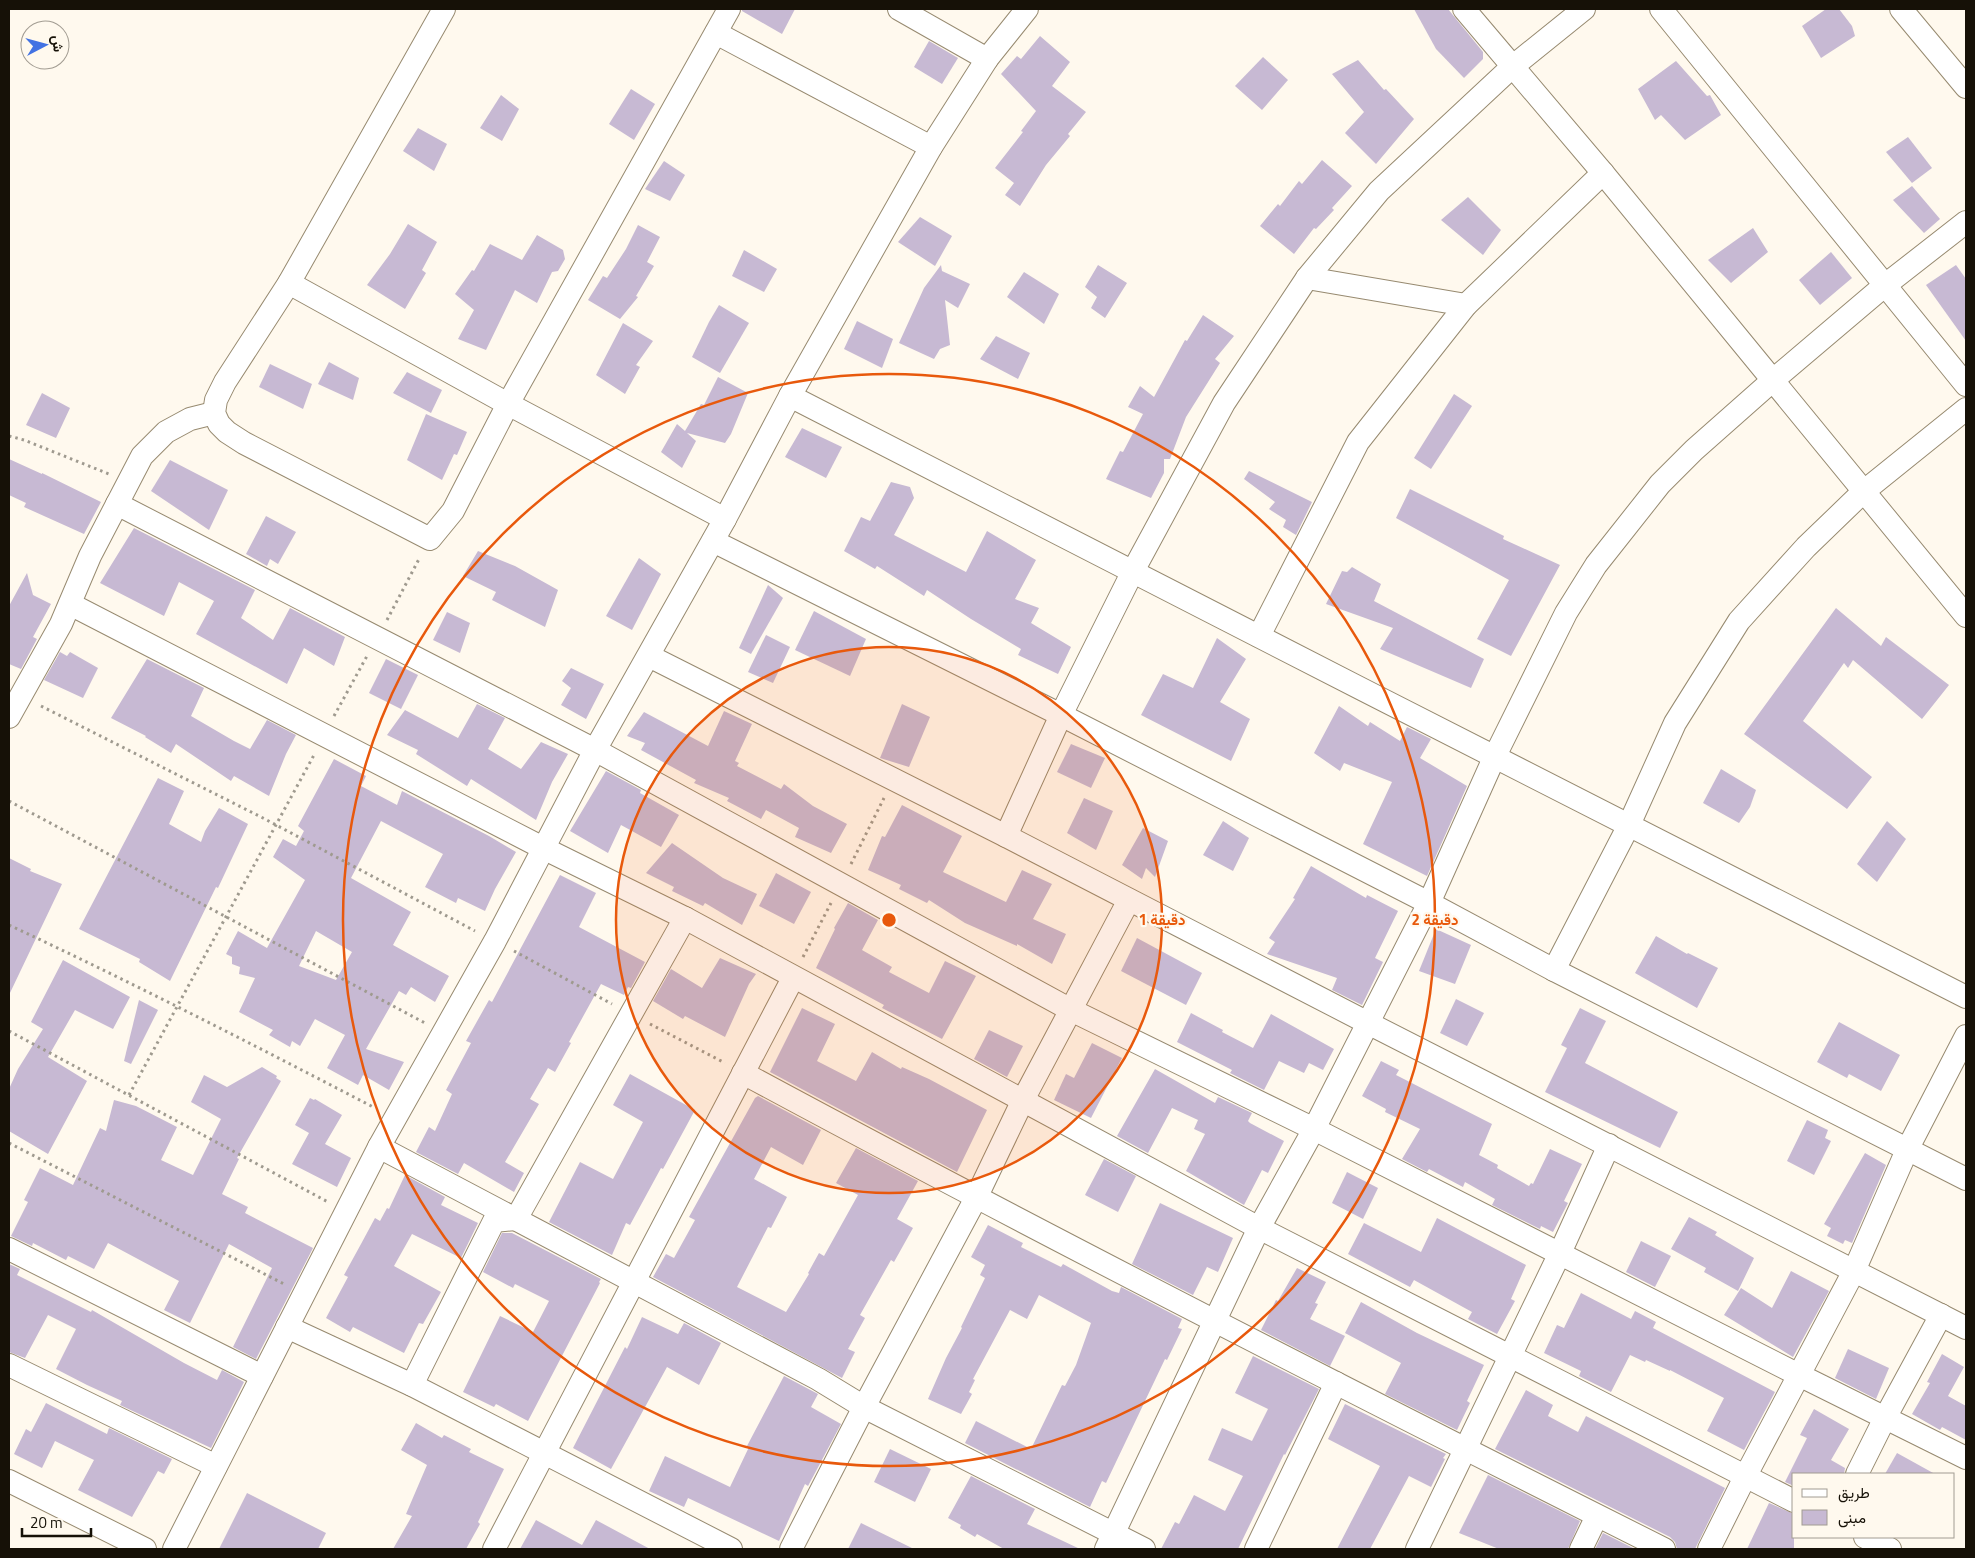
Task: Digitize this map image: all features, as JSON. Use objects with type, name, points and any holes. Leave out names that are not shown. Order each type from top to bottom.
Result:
[{"type":"street","points":[[444,9],[289,283],[225,382],[216,400],[214,413],[219,424],[227,432],[244,442],[430,539],[453,511],[508,404],[729,9]]},
{"type":"street","points":[[899,9],[987,59]]},
{"type":"street","points":[[174,1549],[379,1147],[495,941],[595,750],[725,520],[790,396],[932,147],[987,59],[1027,9]]},
{"type":"street","points":[[1464,9],[1603,173],[1966,616]]},
{"type":"street","points":[[1006,836],[1061,715],[1133,571],[1224,403],[1307,278],[1378,191],[1512,67],[1584,9]]},
{"type":"street","points":[[1661,9],[1966,385]]},
{"type":"street","points":[[1901,9],[1966,87]]},
{"type":"street","points":[[716,32],[932,147]]},
{"type":"street","points":[[1259,636],[1358,442],[1466,305],[1603,173]]},
{"type":"street","points":[[1110,1541],[1259,1228],[1314,1129],[1429,903],[1494,758],[1566,613],[1596,565],[1660,484],[1694,450],[1772,380],[1884,286],[1966,222]]},
{"type":"street","points":[[1307,278],[1466,305]]},
{"type":"street","points":[[289,283],[508,404],[725,520]]},
{"type":"street","points":[[790,396],[1628,827],[1966,997]]},
{"type":"street","points":[[1554,970],[1628,827],[1675,722],[1740,621],[1806,547],[1863,492],[1966,409]]},
{"type":"street","points":[[9,717],[62,624],[90,556],[142,456],[166,432],[190,419],[214,413]]},
{"type":"street","points":[[117,504],[595,750],[1071,1010],[1314,1129],[1798,1375],[1966,1458]]},
{"type":"street","points":[[713,541],[1061,715],[1429,903],[1554,970],[1966,1180]]},
{"type":"street","points":[[70,604],[543,848],[685,918],[1259,1228],[1792,1500]]},
{"type":"street","points":[[649,656],[1006,836],[1368,1024],[1966,1328]]},
{"type":"street","points":[[791,1549],[864,1407],[976,1198],[1023,1100],[1129,900]]},
{"type":"street","points":[[516,1219],[685,918]]},
{"type":"street","points":[[494,1549],[793,978]]},
{"type":"street","points":[[1709,1549],[1744,1477],[1854,1271],[1907,1150],[1966,1036]]},
{"type":"street","points":[[743,1073],[976,1198],[1465,1450],[1664,1549]]},
{"type":"street","points":[[1417,1549],[1511,1357],[1609,1145]]},
{"type":"street","points":[[379,1147],[818,1380],[1110,1541],[1144,1549]]},
{"type":"street","points":[[412,1385],[494,1221],[516,1219]]},
{"type":"street","points":[[9,1250],[262,1376]]},
{"type":"street","points":[[1858,1473],[1941,1315]]},
{"type":"street","points":[[287,1327],[412,1385],[731,1549]]},
{"type":"street","points":[[9,1366],[216,1466]]},
{"type":"street","points":[[1256,1549],[1336,1383]]},
{"type":"street","points":[[9,1481],[145,1549]]},
{"type":"street","points":[[1581,1549],[1597,1516]]},
{"type":"street","points":[[1867,1538],[1890,1549]]},
{"type":"path","points":[[9,436],[24,440],[128,482]]},
{"type":"path","points":[[21,696],[276,825],[495,941]]},
{"type":"path","points":[[129,1095],[324,735]]},
{"type":"path","points":[[9,801],[443,1033]]},
{"type":"path","points":[[9,925],[261,1048],[395,1119]]},
{"type":"path","points":[[9,1031],[346,1212]]},
{"type":"path","points":[[9,1143],[304,1294]]},
{"type":"building","points":[[742,9],[795,9],[782,34],[742,11]]},
{"type":"building","points":[[1414,9],[1448,9],[1483,52],[1483,59],[1464,78],[1436,49]]},
{"type":"building","points":[[1826,9],[1839,9],[1852,26],[1855,36],[1821,58],[1802,26]]},
{"type":"building","points":[[1040,36],[1070,62],[1052,86],[1086,112],[1068,134],[1070,136],[1046,165],[1020,206],[1005,195],[1014,183],[995,168],[1023,132],[1021,131],[1036,111],[1001,74],[1017,56],[1021,59]]},
{"type":"building","points":[[929,41],[958,58],[942,84],[914,67]]},
{"type":"building","points":[[1263,57],[1288,80],[1262,110],[1235,86]]},
{"type":"building","points":[[1358,60],[1384,90],[1386,89],[1414,119],[1376,164],[1345,133],[1364,112],[1332,74]]},
{"type":"building","points":[[1676,61],[1707,96],[1710,95],[1721,115],[1685,140],[1661,115],[1655,120],[1638,89]]},
{"type":"building","points":[[631,89],[655,104],[634,140],[609,124]]},
{"type":"building","points":[[501,95],[519,109],[502,141],[480,128]]},
{"type":"building","points":[[418,128],[447,144],[434,171],[403,151]]},
{"type":"building","points":[[1908,137],[1932,168],[1912,183],[1886,152]]},
{"type":"building","points":[[1322,160],[1352,186],[1332,208],[1334,210],[1316,229],[1314,228],[1294,254],[1260,226],[1278,204],[1280,206],[1299,181],[1302,184]]},
{"type":"building","points":[[664,161],[685,175],[670,201],[645,189]]},
{"type":"building","points":[[1912,186],[1940,219],[1924,233],[1893,200]]},
{"type":"building","points":[[1468,197],[1501,230],[1483,255],[1441,220]]},
{"type":"building","points":[[920,217],[952,236],[935,266],[898,242]]},
{"type":"building","points":[[408,224],[437,242],[422,270],[426,273],[405,309],[367,285],[390,254]]},
{"type":"building","points":[[638,225],[660,237],[647,262],[654,266],[636,296],[638,297],[620,319],[588,300],[603,276],[607,278],[626,249]]},
{"type":"building","points":[[1753,228],[1768,252],[1731,283],[1708,260]]},
{"type":"building","points":[[537,235],[563,250],[565,259],[558,271],[552,272],[537,303],[515,290],[486,350],[458,339],[474,310],[455,294],[472,270],[474,271],[490,244],[522,260]]},
{"type":"building","points":[[744,250],[777,269],[764,292],[732,276]]},
{"type":"building","points":[[1831,252],[1852,278],[1820,305],[1799,280]]},
{"type":"building","points":[[941,265],[942,271],[970,284],[958,308],[945,300],[950,345],[940,349],[934,359],[899,343],[924,288]]},
{"type":"building","points":[[1098,265],[1127,283],[1105,318],[1091,308],[1097,297],[1085,287]]},
{"type":"building","points":[[1956,265],[1966,279],[1966,341],[1926,285]]},
{"type":"building","points":[[1024,272],[1059,294],[1044,324],[1007,297]]},
{"type":"building","points":[[719,305],[749,323],[720,373],[692,357]]},
{"type":"building","points":[[1203,315],[1234,336],[1215,359],[1220,363],[1186,417],[1170,459],[1164,459],[1164,473],[1151,498],[1106,479],[1120,451],[1123,452],[1143,414],[1128,407],[1140,386],[1154,397],[1185,340],[1187,341]]},
{"type":"building","points":[[857,321],[893,339],[882,368],[844,349]]},
{"type":"building","points":[[623,323],[653,341],[636,365],[640,367],[625,394],[596,375]]},
{"type":"building","points":[[996,336],[1030,353],[1018,379],[980,359]]},
{"type":"building","points":[[329,362],[359,378],[353,400],[318,384]]},
{"type":"building","points":[[270,364],[312,384],[303,409],[259,387]]},
{"type":"building","points":[[407,372],[442,390],[431,413],[393,393]]},
{"type":"building","points":[[718,377],[748,393],[731,434],[725,443],[687,433],[696,441],[682,468],[661,452],[677,424],[685,431],[701,404],[704,405]]},
{"type":"building","points":[[42,393],[70,408],[56,438],[26,425]]},
{"type":"building","points":[[1454,394],[1472,406],[1431,469],[1414,458]]},
{"type":"building","points":[[426,414],[467,432],[457,455],[454,454],[442,480],[407,460]]},
{"type":"building","points":[[802,428],[842,447],[826,478],[785,457]]},
{"type":"building","points":[[9,459],[101,502],[84,534],[24,507],[26,503],[9,495]]},
{"type":"building","points":[[170,460],[228,490],[209,530],[151,491]]},
{"type":"building","points":[[1249,471],[1312,502],[1296,535],[1283,527],[1286,520],[1269,509],[1275,502],[1244,479]]},
{"type":"building","points":[[891,482],[910,487],[914,498],[894,535],[966,572],[987,531],[1036,560],[1015,599],[1039,608],[1031,623],[1071,647],[1058,674],[1018,655],[1021,649],[927,590],[924,596],[877,566],[875,569],[844,551],[861,517],[870,521]]},
{"type":"building","points":[[1410,489],[1504,536],[1503,539],[1560,565],[1511,656],[1477,639],[1509,580],[1396,518]]},
{"type":"building","points":[[266,516],[296,532],[278,564],[270,559],[267,566],[246,554]]},
{"type":"building","points":[[134,528],[255,590],[241,618],[273,640],[290,608],[345,637],[334,666],[304,648],[287,684],[196,634],[214,601],[179,582],[164,616],[100,583]]},
{"type":"building","points":[[478,551],[515,566],[558,590],[545,627],[492,600],[496,592],[463,576]]},
{"type":"building","points":[[639,558],[661,574],[632,630],[606,616]]},
{"type":"building","points":[[1352,567],[1381,584],[1374,601],[1484,659],[1471,688],[1380,649],[1393,628],[1326,604],[1342,571],[1347,572]]},
{"type":"building","points":[[27,573],[33,595],[51,604],[33,637],[37,639],[21,669],[9,664],[9,606]]},
{"type":"building","points":[[768,585],[783,598],[751,654],[739,648]]},
{"type":"building","points":[[1836,608],[1881,646],[1886,637],[1949,685],[1922,719],[1853,660],[1848,668],[1844,663],[1803,721],[1872,777],[1847,809],[1744,734]]},
{"type":"building","points":[[814,611],[866,639],[850,676],[795,650]]},
{"type":"building","points":[[447,612],[470,623],[460,653],[433,640]]},
{"type":"building","points":[[766,635],[790,647],[773,683],[748,672]]},
{"type":"building","points":[[1217,638],[1246,659],[1220,702],[1250,719],[1231,761],[1141,715],[1163,674],[1193,688]]},
{"type":"building","points":[[60,652],[67,656],[70,652],[98,668],[83,698],[44,680]]},
{"type":"building","points":[[147,659],[204,688],[191,716],[234,741],[250,749],[267,720],[296,735],[269,796],[234,776],[231,781],[176,744],[171,753],[146,736],[111,718]]},
{"type":"building","points":[[386,659],[418,675],[401,709],[369,693]]},
{"type":"building","points":[[571,668],[604,684],[586,719],[561,705],[571,688],[562,681]]},
{"type":"building","points":[[477,704],[505,718],[488,749],[521,769],[541,742],[568,754],[552,782],[536,820],[471,779],[467,786],[416,754],[418,750],[387,735],[405,710],[458,738]]},
{"type":"building","points":[[902,704],[930,717],[909,767],[880,758]]},
{"type":"building","points":[[1339,706],[1368,726],[1370,722],[1400,741],[1407,727],[1431,739],[1420,758],[1467,786],[1427,876],[1363,844],[1392,782],[1344,763],[1340,771],[1314,753]]},
{"type":"building","points":[[724,711],[752,724],[735,761],[739,763],[737,766],[781,789],[784,784],[813,806],[847,824],[831,853],[795,837],[799,828],[766,810],[761,819],[727,801],[729,798],[694,783],[696,780],[641,750],[645,743],[627,736],[644,712],[708,746]]},
{"type":"building","points":[[1071,744],[1105,758],[1091,788],[1057,772]]},
{"type":"building","points":[[334,759],[366,776],[361,786],[397,805],[402,791],[516,852],[485,911],[458,898],[456,903],[425,887],[443,854],[381,821],[351,878],[411,912],[393,945],[449,976],[435,1002],[411,987],[406,995],[399,991],[366,1049],[404,1062],[389,1090],[363,1075],[358,1085],[327,1068],[345,1035],[315,1019],[300,1046],[292,1041],[290,1047],[269,1035],[273,1030],[239,1012],[255,978],[239,974],[240,967],[232,964],[232,957],[226,954],[238,931],[267,948],[305,880],[273,857],[283,839],[296,846],[304,831],[298,826]],"holes":[[[316,931],[352,952],[336,980],[299,966]]]},
{"type":"building","points":[[1721,769],[1756,790],[1750,807],[1739,823],[1703,803]]},
{"type":"building","points":[[606,771],[641,790],[640,793],[679,815],[661,847],[621,825],[608,853],[570,831]]},
{"type":"building","points":[[158,778],[184,791],[169,824],[201,842],[205,831],[219,808],[248,824],[218,888],[216,887],[170,981],[139,962],[140,959],[79,929]]},
{"type":"building","points":[[1084,798],[1113,811],[1096,850],[1067,833]]},
{"type":"building","points":[[902,805],[962,836],[943,872],[1006,902],[1022,870],[1052,884],[1033,919],[1066,934],[1052,964],[1017,944],[1017,946],[965,923],[929,900],[927,903],[899,889],[901,885],[868,870],[882,836],[885,837]]},
{"type":"building","points":[[1223,821],[1249,838],[1233,871],[1203,855]]},
{"type":"building","points":[[1887,821],[1906,839],[1877,882],[1857,864]]},
{"type":"building","points":[[1143,828],[1168,841],[1155,877],[1146,868],[1142,879],[1122,865]]},
{"type":"building","points":[[672,843],[723,878],[757,894],[742,925],[705,903],[703,906],[672,891],[674,887],[646,873]]},
{"type":"building","points":[[9,858],[31,869],[30,871],[62,884],[9,995]]},
{"type":"building","points":[[1311,866],[1366,898],[1367,895],[1398,911],[1375,958],[1383,962],[1362,1005],[1332,990],[1337,978],[1267,954],[1275,942],[1269,938],[1295,899],[1293,898]]},
{"type":"building","points":[[776,873],[811,892],[794,924],[759,906]]},
{"type":"building","points":[[560,875],[596,893],[579,927],[645,962],[631,988],[628,987],[624,995],[601,984],[555,1072],[548,1068],[530,1099],[539,1104],[505,1162],[524,1173],[514,1192],[464,1163],[458,1174],[416,1152],[429,1127],[435,1131],[452,1094],[446,1090],[471,1043],[466,1041],[489,1000],[492,1002]]},
{"type":"building","points":[[848,903],[878,920],[862,950],[892,967],[889,972],[929,993],[945,961],[976,976],[942,1039],[882,1008],[884,1005],[816,968],[834,928]]},
{"type":"building","points":[[1436,929],[1471,945],[1455,984],[1419,971]]},
{"type":"building","points":[[1656,936],[1687,954],[1718,968],[1697,1008],[1635,973]]},
{"type":"building","points":[[1137,938],[1202,973],[1186,1005],[1121,971]]},
{"type":"building","points":[[720,958],[756,974],[749,984],[725,1037],[685,1016],[683,1019],[653,1001],[671,969],[702,988]]},
{"type":"building","points":[[63,960],[130,997],[113,1029],[75,1010],[48,1057],[87,1081],[48,1154],[9,1131],[9,1089],[18,1069],[43,1029],[31,1022]]},
{"type":"building","points":[[1456,999],[1484,1013],[1467,1046],[1440,1033]]},
{"type":"building","points":[[139,1000],[158,1010],[131,1064],[124,1061]]},
{"type":"building","points":[[802,1008],[835,1024],[817,1061],[856,1081],[872,1052],[901,1069],[902,1067],[929,1079],[987,1110],[957,1172],[770,1072]]},
{"type":"building","points":[[1580,1008],[1606,1021],[1585,1063],[1678,1112],[1660,1148],[1545,1092],[1567,1048],[1561,1045]]},
{"type":"building","points":[[1191,1013],[1253,1048],[1271,1014],[1334,1049],[1323,1070],[1309,1063],[1304,1073],[1279,1061],[1264,1090],[1230,1073],[1232,1070],[1177,1042]]},
{"type":"building","points":[[1839,1022],[1900,1055],[1881,1091],[1849,1074],[1847,1078],[1817,1062]]},
{"type":"building","points":[[989,1030],[1023,1046],[1007,1077],[974,1059]]},
{"type":"building","points":[[1092,1043],[1122,1058],[1091,1118],[1054,1100],[1066,1074],[1074,1078]]},
{"type":"building","points":[[1381,1061],[1399,1070],[1396,1075],[1492,1124],[1479,1155],[1498,1165],[1497,1168],[1529,1186],[1531,1183],[1533,1184],[1550,1149],[1582,1164],[1564,1201],[1568,1203],[1553,1232],[1541,1226],[1540,1229],[1492,1205],[1495,1199],[1465,1182],[1463,1187],[1429,1169],[1427,1172],[1402,1159],[1420,1129],[1385,1112],[1386,1109],[1362,1096]]},
{"type":"building","points":[[262,1067],[277,1076],[276,1078],[281,1081],[237,1158],[239,1159],[222,1194],[248,1207],[245,1213],[313,1248],[256,1359],[233,1347],[272,1268],[229,1244],[190,1323],[164,1310],[179,1281],[108,1243],[94,1269],[68,1256],[66,1260],[33,1243],[32,1246],[11,1236],[28,1202],[24,1200],[40,1168],[73,1185],[100,1128],[106,1131],[114,1100],[136,1106],[177,1127],[161,1160],[193,1175],[221,1119],[191,1102],[204,1075],[227,1087]]},
{"type":"building","points":[[1155,1069],[1215,1103],[1218,1097],[1252,1113],[1248,1121],[1250,1123],[1284,1141],[1268,1173],[1262,1170],[1244,1205],[1186,1171],[1205,1134],[1194,1129],[1198,1120],[1172,1108],[1148,1153],[1117,1136]]},
{"type":"building","points":[[630,1074],[695,1110],[630,1225],[626,1223],[612,1255],[549,1222],[580,1162],[613,1179],[643,1122],[613,1105]]},
{"type":"building","points":[[758,1096],[821,1130],[803,1165],[771,1147],[754,1179],[787,1197],[771,1228],[768,1227],[737,1287],[786,1312],[809,1274],[819,1253],[824,1256],[858,1195],[836,1183],[856,1148],[918,1181],[897,1219],[913,1228],[894,1262],[891,1260],[860,1315],[865,1318],[848,1349],[855,1352],[842,1378],[653,1277],[666,1254],[674,1258],[695,1220],[689,1217],[755,1098]]},
{"type":"building","points":[[310,1098],[342,1115],[325,1144],[351,1158],[337,1187],[292,1164],[309,1133],[295,1125]]},
{"type":"building","points":[[1807,1120],[1828,1130],[1825,1138],[1831,1141],[1814,1175],[1787,1161]]},
{"type":"building","points":[[1865,1153],[1886,1165],[1852,1243],[1845,1240],[1843,1244],[1827,1236],[1831,1228],[1824,1224]]},
{"type":"building","points":[[1104,1159],[1136,1176],[1118,1212],[1085,1195]]},
{"type":"building","points":[[1347,1172],[1378,1188],[1363,1219],[1332,1203]]},
{"type":"building","points":[[405,1175],[445,1197],[441,1205],[478,1223],[461,1258],[412,1234],[394,1266],[441,1292],[423,1324],[419,1323],[404,1353],[353,1327],[350,1332],[326,1318],[348,1277],[344,1275],[375,1218],[380,1221],[387,1208],[389,1209]]},
{"type":"building","points":[[1160,1203],[1233,1238],[1218,1272],[1207,1267],[1193,1295],[1132,1264]]},
{"type":"building","points":[[1689,1217],[1717,1232],[1715,1235],[1754,1258],[1738,1291],[1704,1272],[1706,1268],[1671,1249]]},
{"type":"building","points":[[1437,1218],[1526,1265],[1511,1299],[1515,1301],[1497,1334],[1468,1319],[1472,1312],[1414,1280],[1410,1287],[1348,1254],[1364,1223],[1421,1252]]},
{"type":"building","points":[[988,1225],[1023,1243],[1021,1247],[1061,1267],[1063,1264],[1112,1291],[1119,1293],[1121,1287],[1182,1319],[1178,1328],[1182,1329],[1167,1360],[1165,1359],[1106,1483],[1102,1481],[1090,1507],[965,1443],[976,1421],[1031,1449],[1062,1385],[1065,1386],[1076,1365],[1091,1323],[1039,1295],[1027,1319],[1010,1310],[973,1379],[975,1380],[969,1392],[972,1394],[961,1414],[928,1399],[985,1278],[980,1275],[985,1265],[971,1257]]},
{"type":"building","points":[[502,1233],[512,1233],[601,1279],[528,1421],[496,1404],[494,1407],[463,1392],[500,1316],[533,1332],[549,1301],[515,1284],[513,1288],[483,1272]]},
{"type":"building","points":[[1641,1241],[1671,1256],[1655,1287],[1626,1272]]},
{"type":"building","points":[[9,1264],[20,1269],[17,1275],[91,1312],[92,1310],[217,1380],[222,1370],[244,1382],[211,1448],[120,1405],[122,1401],[56,1369],[76,1329],[48,1315],[25,1358],[9,1352]]},
{"type":"building","points":[[1297,1268],[1326,1282],[1315,1303],[1318,1304],[1310,1319],[1345,1336],[1330,1366],[1261,1330],[1276,1300],[1278,1301]]},
{"type":"building","points":[[1791,1271],[1829,1291],[1793,1357],[1724,1315],[1741,1288],[1772,1308]]},
{"type":"building","points":[[1581,1293],[1631,1319],[1635,1311],[1656,1322],[1653,1328],[1775,1392],[1744,1450],[1707,1431],[1724,1398],[1670,1370],[1630,1355],[1611,1392],[1579,1376],[1581,1371],[1544,1353],[1557,1325],[1564,1328]]},
{"type":"building","points":[[1361,1302],[1417,1333],[1484,1365],[1467,1401],[1470,1403],[1457,1430],[1385,1394],[1401,1363],[1345,1333]]},
{"type":"building","points":[[642,1317],[678,1334],[684,1323],[721,1343],[699,1385],[667,1367],[611,1469],[573,1448],[625,1347],[627,1349]]},
{"type":"building","points":[[1848,1349],[1889,1368],[1876,1399],[1835,1378]]},
{"type":"building","points":[[1942,1354],[1964,1367],[1948,1396],[1966,1406],[1966,1440],[1942,1427],[1940,1430],[1912,1414],[1930,1383],[1927,1382]]},
{"type":"building","points":[[1253,1356],[1319,1389],[1284,1454],[1238,1549],[1161,1549],[1175,1522],[1179,1524],[1194,1495],[1225,1511],[1243,1476],[1208,1460],[1222,1428],[1252,1441],[1268,1409],[1235,1393]]},
{"type":"building","points":[[784,1376],[818,1394],[811,1407],[841,1424],[808,1486],[805,1484],[779,1541],[688,1498],[684,1507],[649,1491],[665,1456],[730,1487],[749,1447],[747,1446]]},
{"type":"building","points":[[1526,1390],[1553,1405],[1548,1416],[1578,1432],[1586,1416],[1725,1488],[1695,1549],[1677,1549],[1675,1542],[1670,1537],[1495,1449]]},
{"type":"building","points":[[46,1403],[107,1434],[109,1428],[172,1459],[164,1474],[158,1471],[132,1517],[78,1490],[94,1460],[55,1441],[42,1468],[14,1454],[26,1429],[31,1432]]},
{"type":"building","points":[[1345,1404],[1446,1454],[1431,1487],[1409,1476],[1370,1549],[1337,1549],[1380,1466],[1328,1439]]},
{"type":"building","points":[[1814,1409],[1849,1429],[1831,1460],[1845,1468],[1844,1473],[1792,1473],[1792,1485],[1785,1482],[1807,1438],[1800,1435]]},
{"type":"building","points":[[416,1423],[442,1438],[444,1435],[471,1449],[469,1452],[504,1469],[478,1522],[480,1524],[466,1549],[393,1549],[412,1516],[406,1514],[427,1465],[401,1450]]},
{"type":"building","points":[[890,1449],[931,1469],[915,1502],[874,1482]]},
{"type":"building","points":[[1897,1453],[1933,1473],[1886,1473]]},
{"type":"building","points":[[1488,1475],[1580,1521],[1568,1549],[1499,1549],[1459,1533]]},
{"type":"building","points":[[971,1476],[1035,1509],[1027,1524],[1080,1549],[1004,1549],[977,1534],[975,1537],[960,1528],[961,1525],[948,1518]]},
{"type":"building","points":[[247,1493],[326,1533],[318,1549],[219,1549]]},
{"type":"building","points":[[1769,1503],[1792,1513],[1794,1549],[1747,1549]]},
{"type":"building","points":[[536,1520],[582,1545],[596,1520],[650,1549],[520,1549]]},
{"type":"building","points":[[861,1523],[914,1549],[848,1549]]},
{"type":"building","points":[[1603,1533],[1635,1549],[1595,1549]]}]
